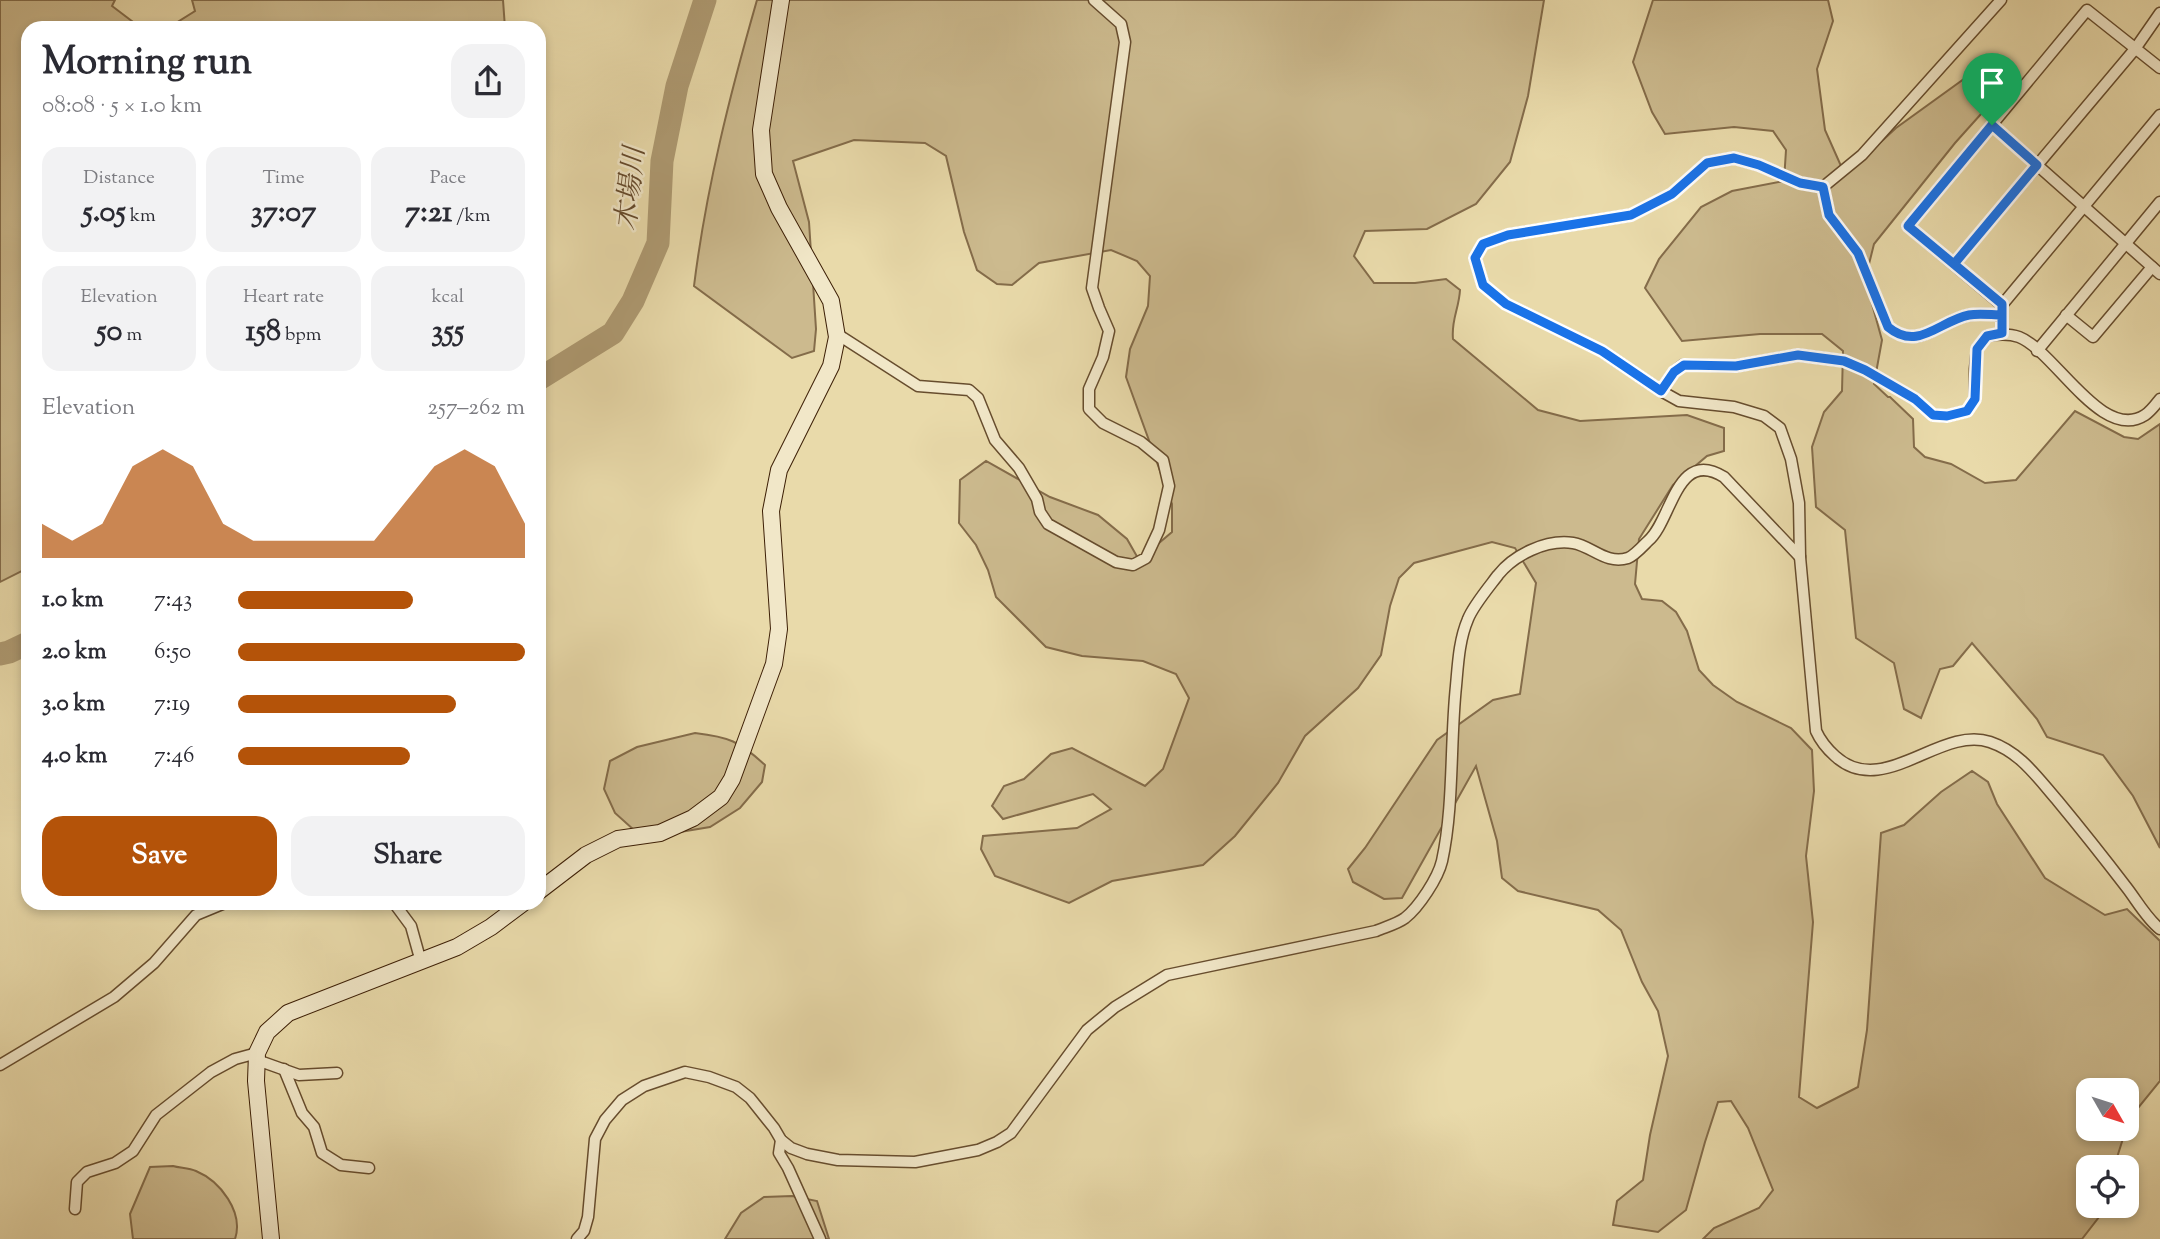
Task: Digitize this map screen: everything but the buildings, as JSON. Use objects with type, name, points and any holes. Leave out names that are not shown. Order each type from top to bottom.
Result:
[{"type":"street","points":[[546,886],[586,855],[618,839],[660,833],[693,818],[721,797],[732,779],[774,664],[779,629],[771,511],[779,470],[831,366],[837,334],[831,301],[779,208],[764,174],[761,130],[781,0]]},
{"type":"street","points":[[837,334],[918,386],[969,390],[978,398],[995,440],[1019,468],[1048,524],[1116,562],[1133,565],[1146,558],[1159,530],[1169,486],[1163,460],[1141,442],[1102,423],[1089,409],[1089,388],[1103,356],[1109,331],[1092,288],[1125,42],[1121,24],[1094,0]]},
{"type":"street","points":[[2001,0],[1862,155],[1823,187],[1800,183],[1759,165],[1734,158],[1707,163],[1672,194],[1631,215],[1508,235],[1483,244],[1475,258],[1483,285],[1506,304],[1602,351],[1661,391],[1679,401],[1734,407],[1763,416],[1780,428],[1791,459],[1799,503],[1800,557],[1816,731],[1824,746],[1844,764],[1864,772],[1889,767],[1962,740],[1988,740],[2010,751],[2025,763],[2081,829],[2160,929]]},
{"type":"street","points":[[2002,310],[1954,264],[1908,226],[2095,0]]},
{"type":"street","points":[[2087,10],[2160,68]]},
{"type":"street","points":[[1954,264],[2135,49],[2160,13]]},
{"type":"street","points":[[2002,333],[2002,310],[2160,115]]},
{"type":"street","points":[[1992,125],[2156,270],[2093,337],[2066,316]]},
{"type":"street","points":[[1823,187],[1829,215],[1858,253],[1888,327],[1897,334],[1916,338],[1968,315],[2002,310]]},
{"type":"street","points":[[2037,351],[2160,202]]},
{"type":"street","points":[[1661,391],[1674,372],[1684,365],[1736,366],[1798,355],[1844,361],[1915,399],[1933,415],[1947,416],[1967,411],[1975,399],[1977,349],[1987,336],[2002,333],[2021,338],[2058,368],[2086,399],[2104,412],[2122,419],[2137,419],[2147,414],[2160,399]]},
{"type":"street","points":[[578,1239],[584,1231],[588,1217],[595,1139],[604,1120],[622,1100],[644,1086],[685,1072],[736,1087],[750,1098],[781,1140],[791,1148],[838,1160],[915,1162],[978,1150],[1011,1133],[1087,1030],[1115,1007],[1159,979],[1167,975],[1376,931],[1404,918],[1422,901],[1442,863],[1459,650],[1468,617],[1515,558],[1548,545],[1573,543],[1605,559],[1628,558],[1652,538],[1681,483],[1693,472],[1702,469],[1717,472],[1724,477],[1800,557]]},
{"type":"street","points":[[0,1065],[114,997],[154,963],[196,915],[208,910]]},
{"type":"street","points":[[399,910],[411,926],[421,962]]},
{"type":"street","points":[[271,1239],[256,1081],[257,1056],[267,1032],[288,1013],[457,947],[514,910]]},
{"type":"street","points":[[75,1209],[77,1182],[87,1172],[115,1163],[133,1151],[156,1115],[211,1072],[235,1059],[257,1056],[299,1075],[337,1073]]},
{"type":"street","points":[[284,1069],[302,1113],[314,1127],[322,1153],[341,1165],[369,1168]]},
{"type":"street","points":[[781,1140],[779,1153],[820,1239]]},
{"type":"shaded area","points":[[0,0],[115,0],[112,6],[132,21],[21,21],[21,572],[0,582]]},
{"type":"shaded area","points":[[192,0],[503,0],[504,21],[179,21],[195,11]]},
{"type":"shaded area","points":[[757,0],[1544,0],[1528,96],[1510,162],[1476,204],[1427,229],[1365,231],[1354,256],[1374,283],[1415,283],[1446,279],[1460,290],[1453,339],[1538,410],[1580,421],[1687,415],[1724,428],[1724,451],[1707,456],[1673,485],[1639,539],[1635,584],[1642,599],[1662,601],[1676,612],[1687,631],[1699,670],[1713,685],[1737,702],[1791,728],[1812,750],[1814,791],[1806,856],[1813,922],[1799,1097],[1817,1108],[1858,1087],[1867,1030],[1881,833],[1904,825],[1941,792],[1972,771],[1988,782],[1997,804],[2045,878],[2105,915],[2127,909],[2160,941],[2160,1081],[2139,1107],[2139,1078],[2076,1078],[2076,1141],[2122,1141],[2118,1155],[2076,1155],[2076,1218],[2098,1218],[2082,1239],[1703,1239],[1714,1228],[1759,1208],[1773,1190],[1748,1128],[1731,1101],[1718,1102],[1686,1210],[1658,1232],[1613,1225],[1617,1201],[1643,1180],[1668,1056],[1658,1011],[1642,982],[1621,930],[1598,910],[1518,891],[1502,878],[1497,841],[1476,766],[1402,898],[1384,899],[1353,882],[1348,869],[1437,740],[1493,700],[1520,694],[1536,583],[1515,548],[1492,542],[1414,563],[1399,578],[1390,606],[1381,655],[1358,688],[1305,736],[1278,783],[1235,836],[1203,865],[1112,881],[1069,903],[995,876],[981,849],[983,836],[1077,828],[1111,809],[1093,794],[1003,819],[992,806],[1004,786],[1024,779],[1051,754],[1072,748],[1145,786],[1163,769],[1189,698],[1176,674],[1143,661],[1082,656],[1046,647],[996,597],[988,570],[976,545],[959,523],[960,480],[986,461],[1050,497],[1098,515],[1127,539],[1139,560],[1172,532],[1172,504],[1126,377],[1130,349],[1148,306],[1150,276],[1137,261],[1111,250],[1039,263],[1012,285],[997,284],[977,270],[964,232],[946,156],[925,143],[854,140],[793,161],[809,222],[816,329],[814,351],[792,358],[694,286],[705,214],[737,71]]},
{"type":"shaded area","points":[[1653,0],[1828,0],[1833,21],[1817,69],[1825,130],[1845,175],[1896,128],[1975,71],[1988,80],[1999,94],[1955,143],[1874,244],[1867,286],[1882,340],[1874,384],[1913,419],[1914,447],[1925,457],[1951,464],[1985,483],[2016,480],[2075,411],[2124,437],[2138,439],[2160,424],[2160,848],[2133,796],[2103,755],[2047,737],[2037,719],[1972,643],[1953,666],[1940,669],[1921,718],[1904,709],[1894,663],[1856,638],[1845,530],[1816,507],[1812,447],[1824,412],[1842,391],[1843,351],[1822,334],[1760,334],[1682,341],[1645,288],[1659,259],[1701,207],[1732,191],[1784,181],[1786,150],[1773,131],[1734,127],[1665,134],[1652,112],[1633,62]]},
{"type":"shaded area","points":[[695,733],[717,736],[748,750],[765,765],[762,782],[740,808],[710,827],[668,834],[634,830],[615,813],[604,789],[610,761],[637,747]]},
{"type":"shaded area","points":[[173,1166],[196,1171],[221,1190],[236,1218],[235,1239],[133,1239],[130,1214],[150,1167]]},
{"type":"shaded area","points":[[792,1196],[817,1201],[829,1239],[725,1239],[741,1213],[764,1197]]},
{"type":"waterway","name":"木場川","points":[[546,375],[613,333],[633,301],[658,243],[662,161],[677,86],[705,0]]},
{"type":"waterway","name":"木場川","points":[[0,654],[21,646]]},
{"type":"route","points":[[1992,125],[1908,226],[2002,304],[2002,315],[2002,333],[1987,336],[1977,349],[1975,399],[1967,411],[1947,416],[1933,415],[1915,399],[1865,370],[1844,361],[1798,355],[1736,366],[1684,365],[1674,372],[1661,391],[1602,351],[1506,304],[1483,285],[1478,276],[1475,258],[1483,244],[1508,235],[1631,215],[1672,194],[1707,163],[1734,158],[1759,165],[1800,183],[1823,187],[1829,215],[1858,253],[1888,327],[1897,334],[1916,338],[1968,315],[2002,315],[2002,304],[1954,264],[2037,165],[1992,125]]}]
